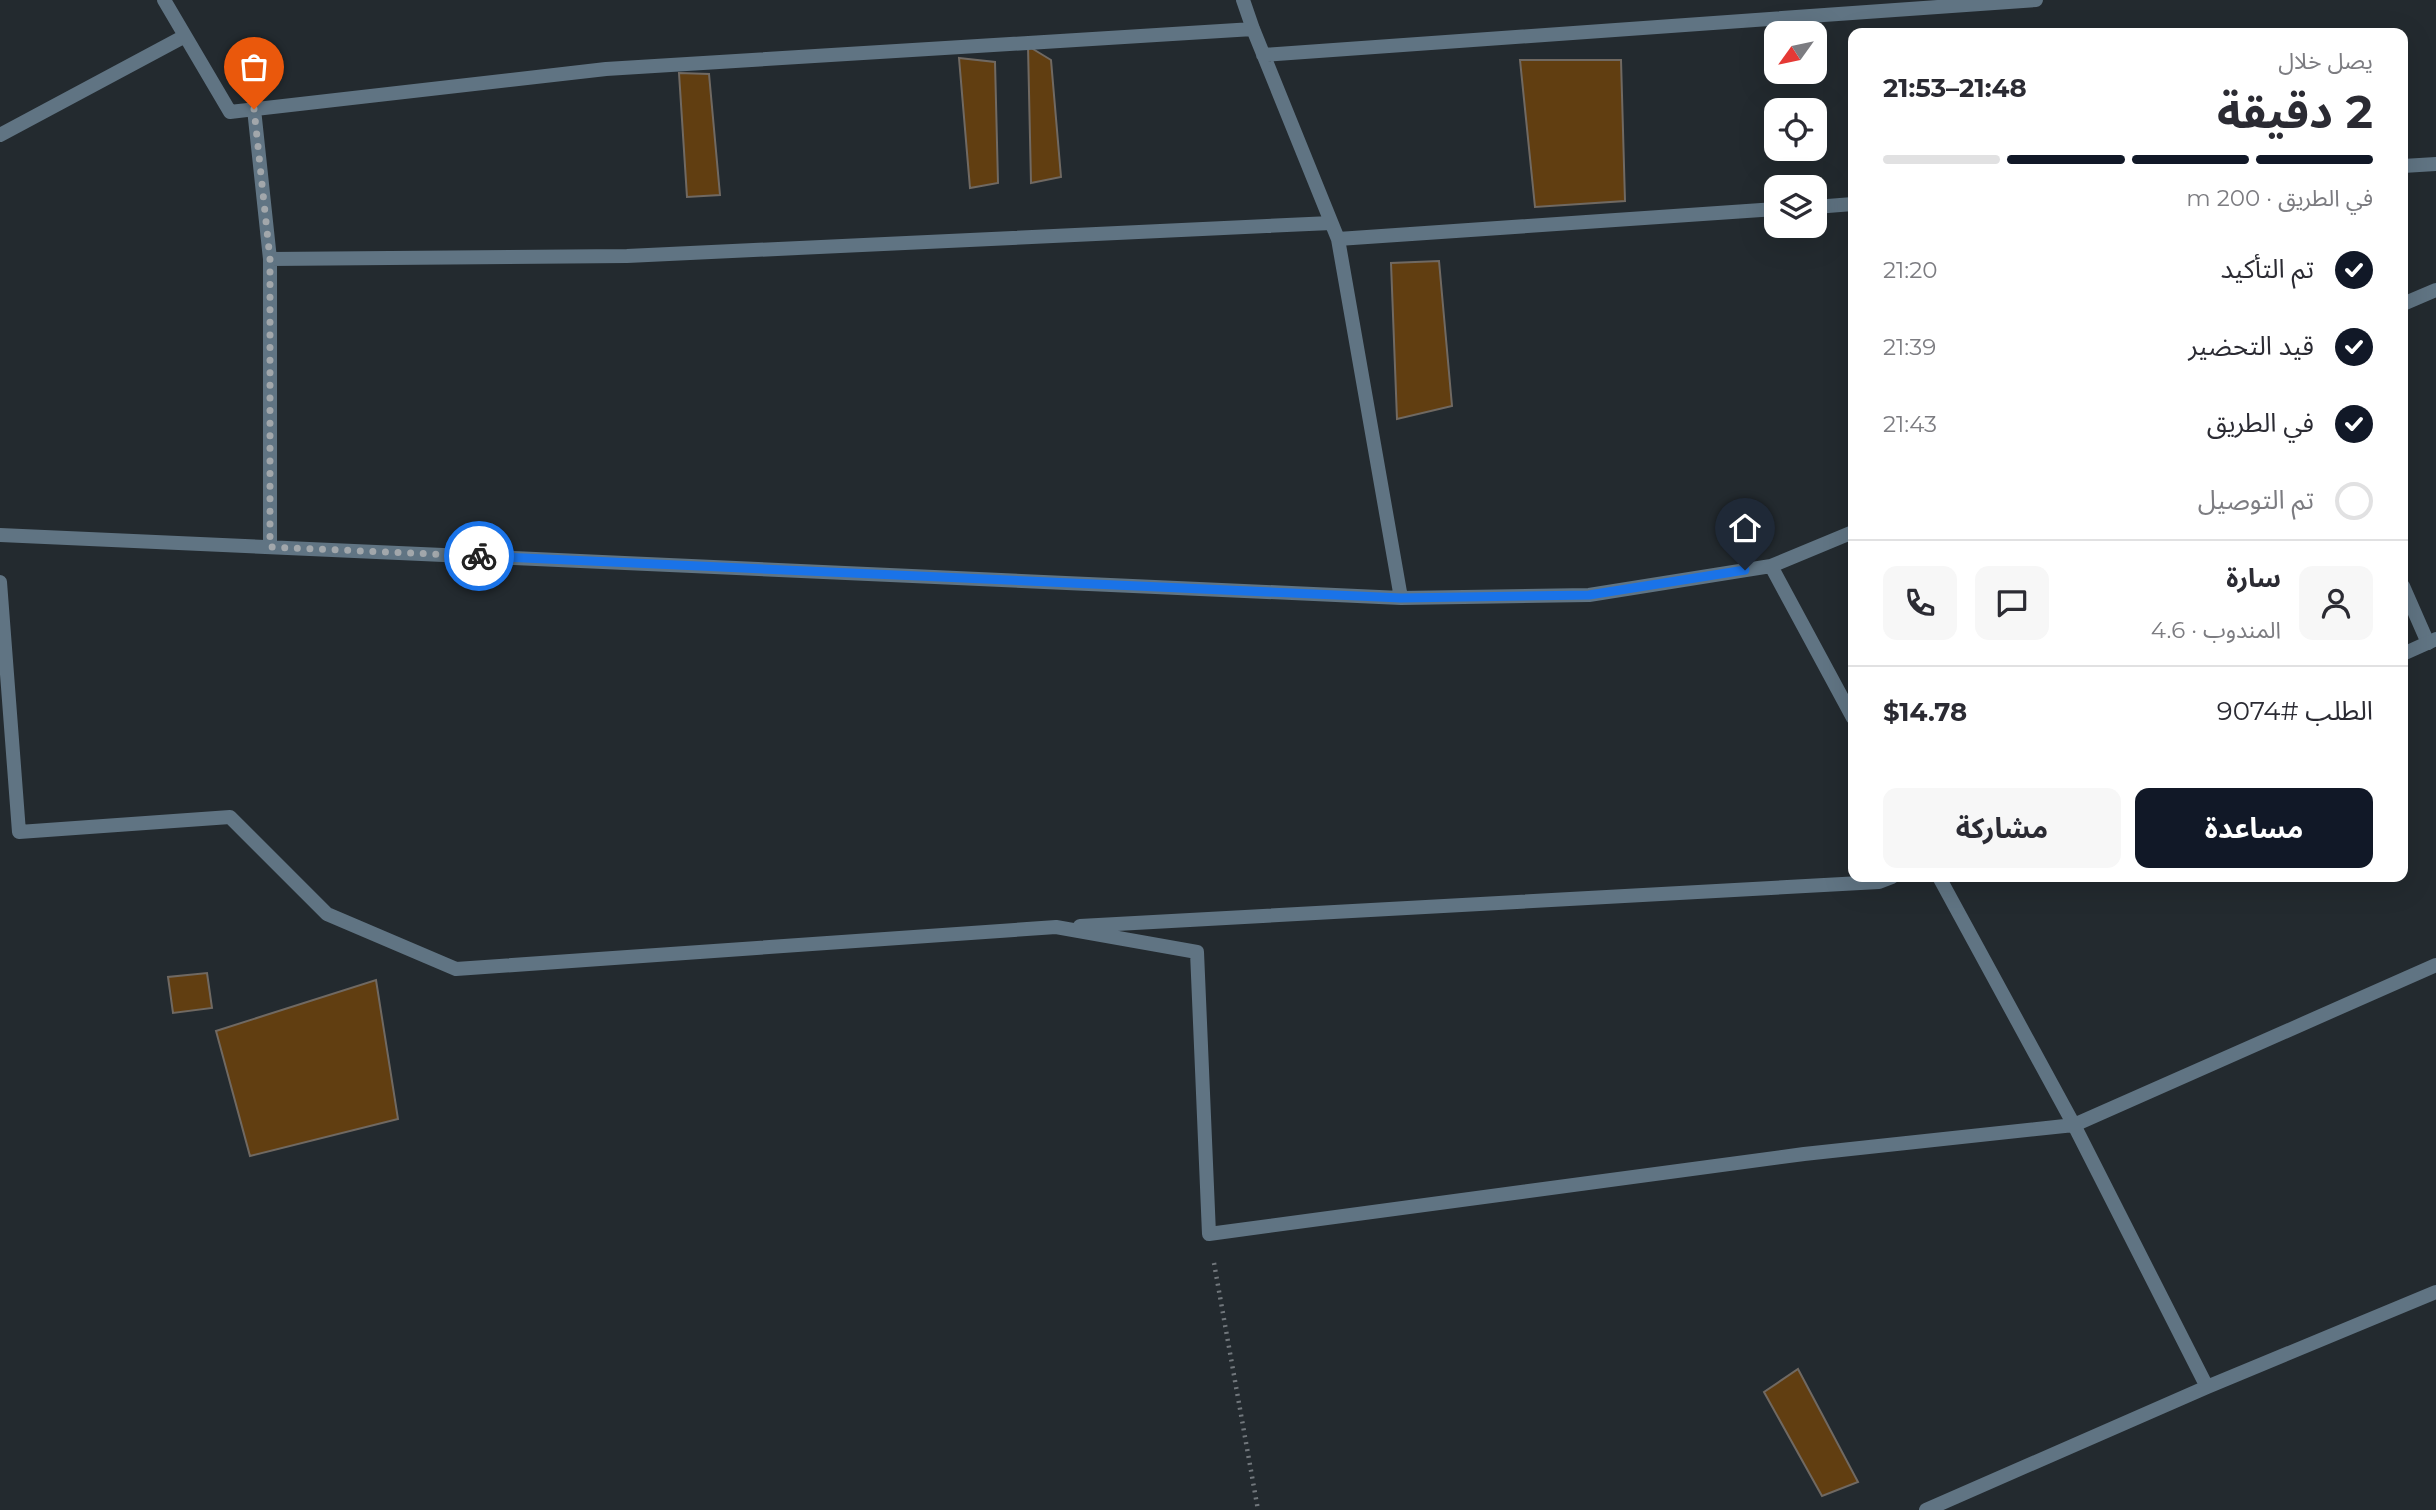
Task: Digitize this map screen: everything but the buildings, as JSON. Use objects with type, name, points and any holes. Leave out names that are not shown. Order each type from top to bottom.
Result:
[{"type":"street","points":[[163,0],[230,112],[606,69],[1253,29]]},
{"type":"street","points":[[1243,0],[1338,239],[1401,598]]},
{"type":"street","points":[[1263,55],[2036,0]]},
{"type":"street","points":[[0,135],[185,36]]},
{"type":"street","points":[[254,109],[270,259],[270,547]]},
{"type":"street","points":[[2408,166],[2436,164]]},
{"type":"street","points":[[1827,206],[1848,204]]},
{"type":"street","points":[[1338,239],[1764,210]]},
{"type":"street","points":[[270,259],[627,256],[1331,223]]},
{"type":"street","points":[[2408,302],[2436,290]]},
{"type":"street","points":[[0,535],[1401,598],[1589,595],[1771,566],[1848,534]]},
{"type":"street","points":[[1771,566],[1848,709]]},
{"type":"street","points":[[0,582],[19,832],[230,817],[327,914],[456,969],[1056,927],[1879,882]]},
{"type":"street","points":[[2408,595],[2432,641],[2408,652]]},
{"type":"street","points":[[1942,882],[2074,1125],[2207,1387]]},
{"type":"street","points":[[1056,927],[1197,953],[1209,1234],[1804,1154],[2074,1125],[2436,965]]},
{"type":"street","points":[[1926,1510],[2207,1387],[2436,1292]]},
{"type":"path","points":[[1209,1234],[1258,1510]]},
{"type":"way so far","points":[[254,109],[270,259],[270,547],[479,556]]},
{"type":"route","points":[[479,556],[1401,598],[1589,595],[1745,570]]}]
